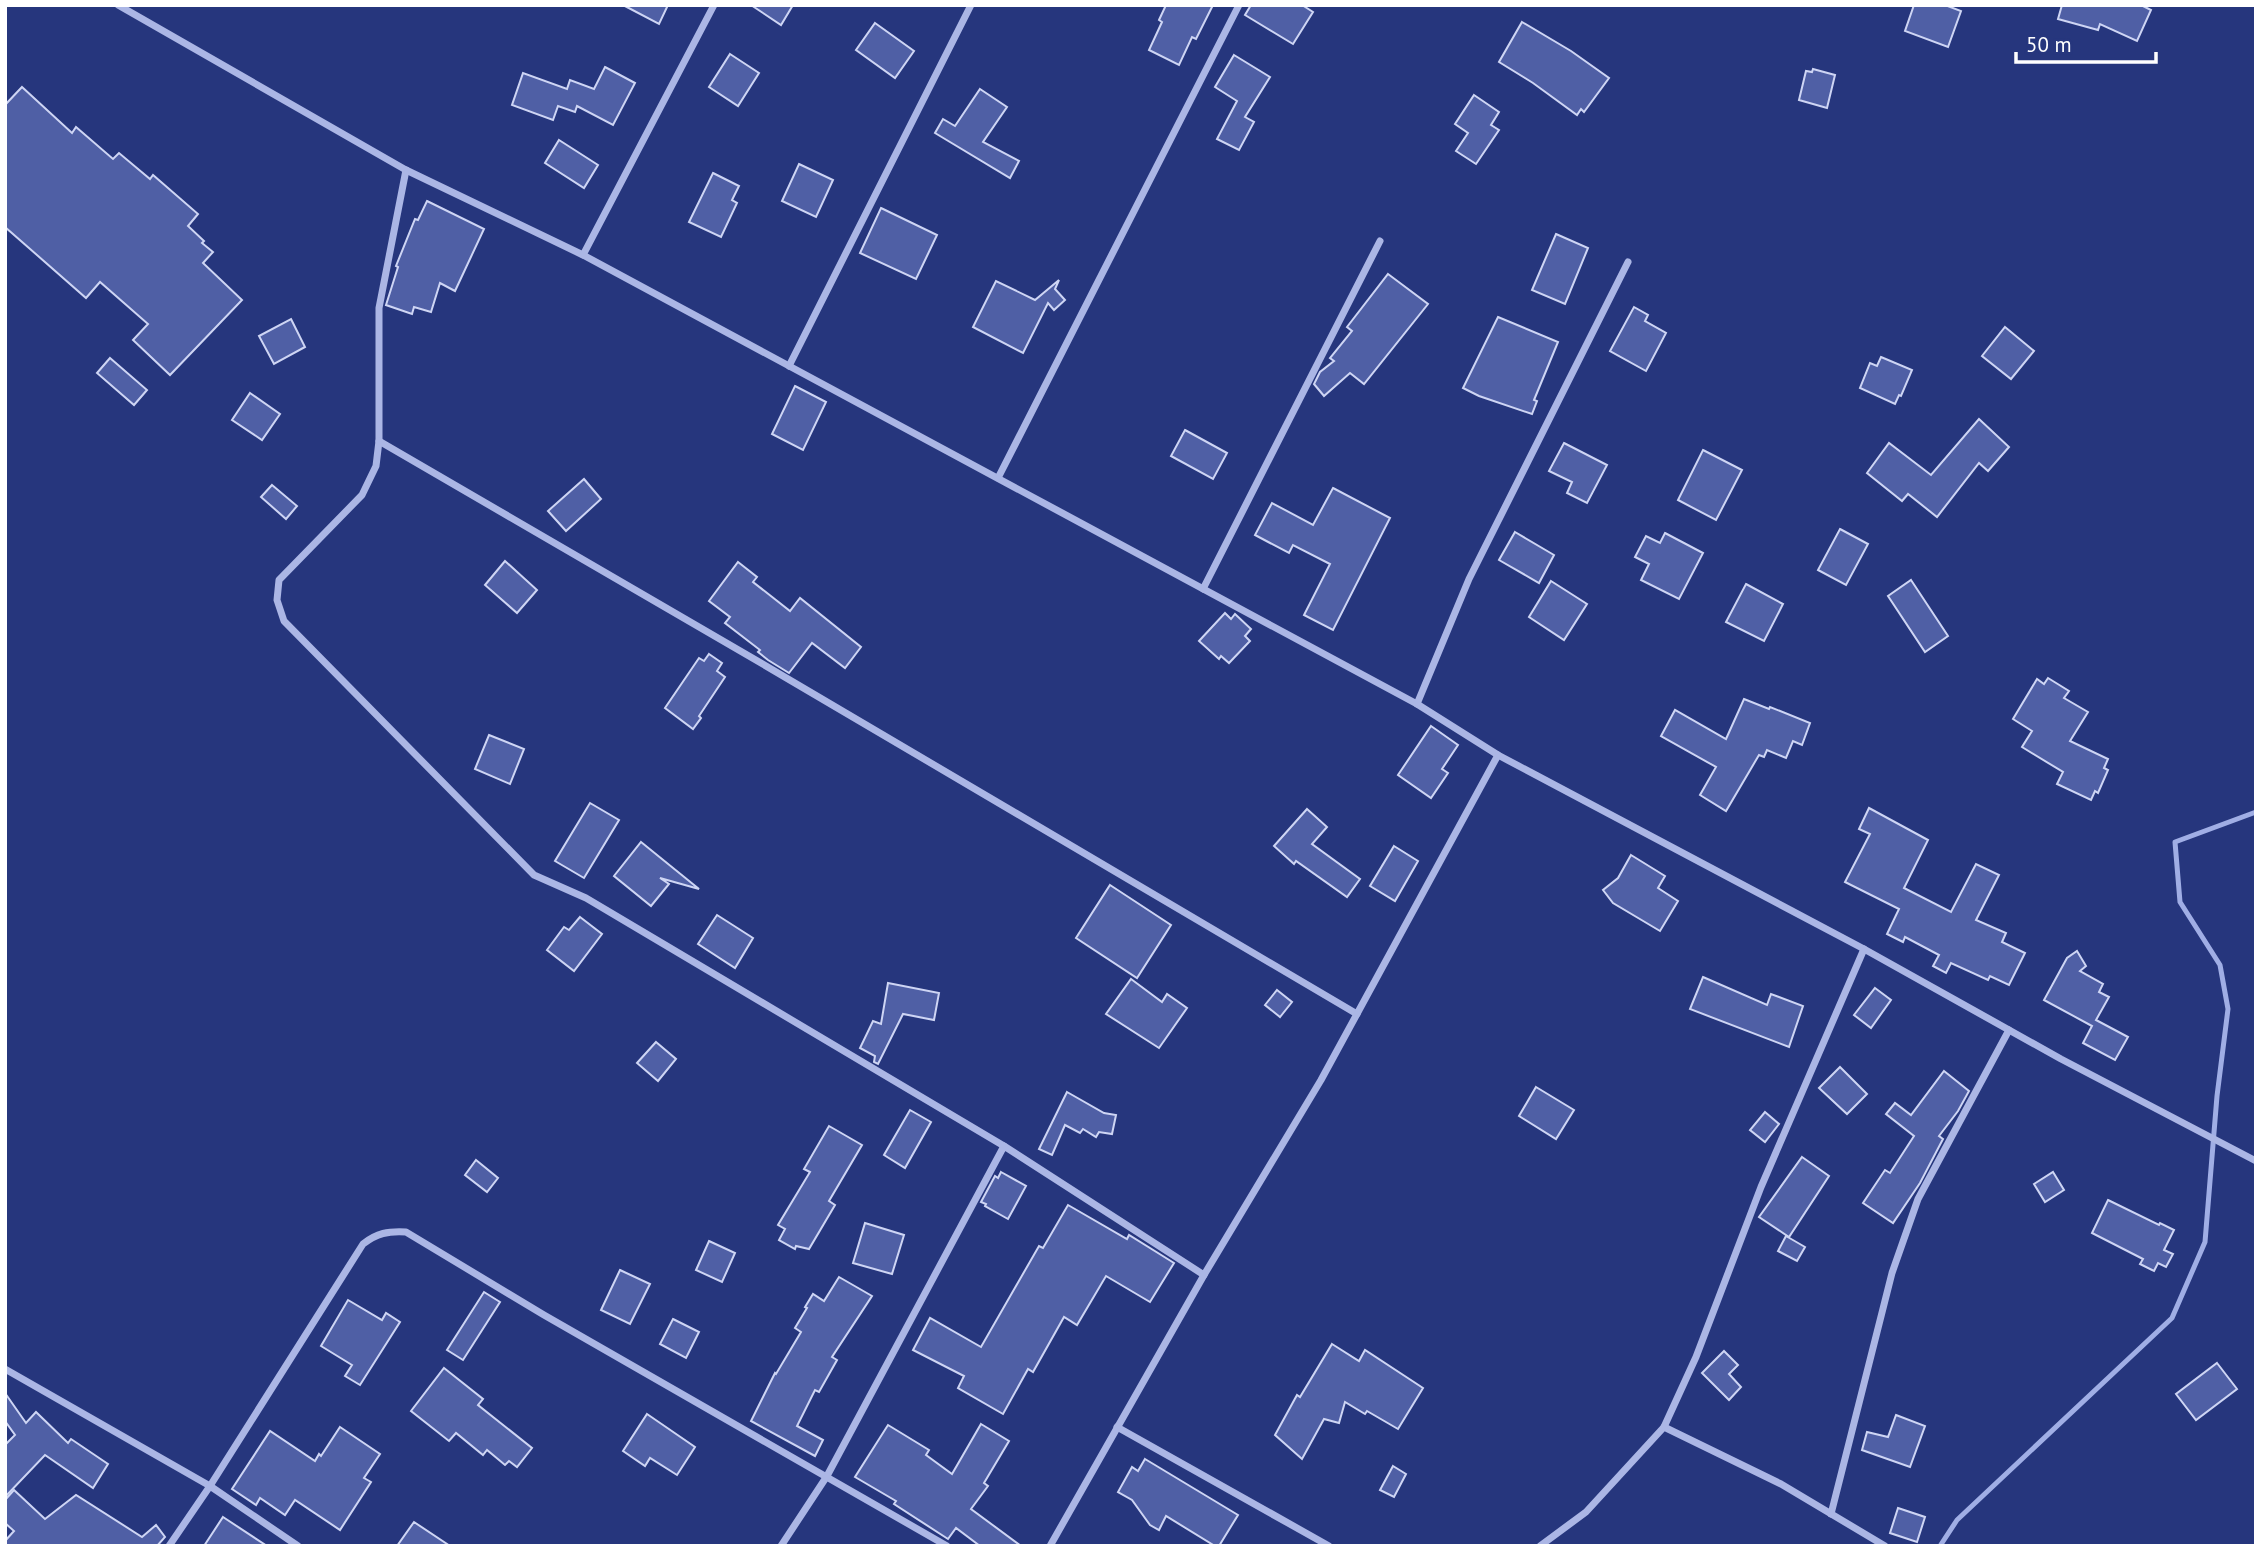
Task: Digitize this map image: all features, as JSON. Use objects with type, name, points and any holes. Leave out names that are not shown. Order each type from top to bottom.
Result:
[{"type":"street","points":[[118,5],[406,170],[583,255],[1417,704],[1498,755],[2256,1161]]},
{"type":"street","points":[[583,255],[715,5]]},
{"type":"street","points":[[789,366],[971,5]]},
{"type":"street","points":[[998,478],[1240,5]]},
{"type":"street","points":[[406,170],[379,308],[379,441],[376,466],[362,495],[279,580],[277,600],[284,621],[534,875],[586,898],[1004,1146],[1204,1275]]},
{"type":"street","points":[[1203,589],[1380,241]]},
{"type":"street","points":[[1417,704],[1469,579],[1628,262]]},
{"type":"street","points":[[379,441],[1357,1014]]},
{"type":"street","points":[[1050,1546],[1204,1275],[1321,1080],[1498,755]]},
{"type":"street","points":[[1539,1546],[1586,1512],[1664,1427],[1696,1357],[1761,1187],[1864,949]]},
{"type":"street","points":[[1831,1514],[1892,1273],[1918,1199],[2010,1030]]},
{"type":"street","points":[[781,1546],[827,1476],[1004,1146]]},
{"type":"street","points":[[169,1546],[363,1244],[376,1235],[391,1231],[406,1232],[544,1315],[947,1546]]},
{"type":"street","points":[[5,1369],[210,1486],[298,1546]]},
{"type":"street","points":[[1117,1427],[1329,1546]]},
{"type":"street","points":[[1664,1427],[1752,1469],[1885,1546]]},
{"type":"building","points":[[623,5],[668,5],[659,24]]},
{"type":"building","points":[[751,5],[793,5],[781,25]]},
{"type":"building","points":[[1166,5],[1213,5],[1196,39],[1192,37],[1179,65],[1149,50],[1162,22],[1159,20]]},
{"type":"building","points":[[1251,5],[1302,5],[1313,12],[1293,44],[1245,15]]},
{"type":"building","points":[[1914,5],[1945,5],[1961,11],[1948,47],[1905,31]]},
{"type":"building","points":[[2062,5],[2141,5],[2151,10],[2137,41],[2100,24],[2098,30],[2058,19]]},
{"type":"building","points":[[1522,22],[1571,51],[1609,78],[1584,112],[1581,109],[1577,115],[1499,62]]},
{"type":"building","points":[[875,23],[914,51],[895,78],[856,50]]},
{"type":"building","points":[[730,54],[759,73],[738,106],[709,87]]},
{"type":"building","points":[[1234,55],[1270,77],[1245,117],[1254,122],[1239,150],[1217,139],[1237,101],[1215,87]]},
{"type":"building","points":[[605,67],[635,83],[613,125],[577,106],[575,112],[558,106],[553,120],[512,105],[523,73],[567,89],[570,80],[594,89]]},
{"type":"building","points":[[1813,69],[1835,75],[1827,108],[1799,100],[1806,71],[1812,72]]},
{"type":"building","points":[[22,87],[72,133],[76,127],[113,159],[119,153],[150,179],[153,175],[198,214],[188,226],[213,252],[203,263],[242,300],[170,375],[133,340],[148,324],[100,282],[86,298],[5,227],[5,105]]},
{"type":"building","points":[[980,89],[1007,107],[983,142],[1019,161],[1010,178],[935,133],[943,119],[955,126]]},
{"type":"building","points":[[1474,95],[1499,112],[1491,125],[1499,130],[1476,164],[1456,151],[1468,133],[1455,124]]},
{"type":"building","points":[[559,140],[598,165],[584,188],[545,163]]},
{"type":"building","points":[[799,164],[833,180],[816,217],[782,201]]},
{"type":"building","points":[[713,173],[739,186],[732,200],[737,203],[721,237],[689,222]]},
{"type":"building","points":[[427,201],[484,229],[455,291],[440,283],[431,312],[414,307],[412,314],[386,305],[398,267],[396,266],[415,219],[418,220]]},
{"type":"building","points":[[881,208],[937,235],[916,279],[860,253]]},
{"type":"building","points":[[1556,234],[1588,248],[1565,304],[1532,290]]},
{"type":"building","points":[[1388,274],[1428,304],[1364,384],[1350,373],[1324,396],[1314,384],[1320,372],[1334,361],[1330,358],[1352,331],[1347,327]]},
{"type":"building","points":[[1059,280],[1055,289],[1065,300],[1054,310],[1048,303],[1023,353],[973,327],[996,281],[1035,300]]},
{"type":"building","points":[[1634,307],[1648,315],[1645,321],[1666,333],[1646,371],[1610,351]]},
{"type":"building","points":[[1498,317],[1558,342],[1534,400],[1537,401],[1532,414],[1463,388]]},
{"type":"building","points":[[291,319],[305,347],[274,364],[259,336]]},
{"type":"building","points":[[2005,327],[2034,351],[2011,379],[1982,356]]},
{"type":"building","points":[[1881,357],[1912,370],[1895,404],[1860,388],[1870,363],[1877,366]]},
{"type":"building","points":[[110,358],[147,390],[134,405],[97,373]]},
{"type":"building","points":[[795,386],[826,402],[803,450],[772,434]]},
{"type":"building","points":[[250,393],[280,414],[262,440],[232,420]]},
{"type":"building","points":[[1979,419],[2009,447],[1988,471],[1979,463],[1937,517],[1908,494],[1902,501],[1867,473],[1889,443],[1931,475]]},
{"type":"building","points":[[1185,430],[1227,453],[1213,479],[1171,456]]},
{"type":"building","points":[[1564,443],[1607,465],[1587,503],[1567,493],[1572,482],[1549,471]]},
{"type":"building","points":[[1703,450],[1742,470],[1716,520],[1678,500]]},
{"type":"building","points":[[584,479],[601,499],[566,531],[548,511]]},
{"type":"building","points":[[272,485],[297,506],[286,519],[261,497]]},
{"type":"building","points":[[1333,488],[1390,518],[1333,630],[1304,615],[1330,564],[1293,545],[1289,553],[1255,535],[1272,503],[1313,525]]},
{"type":"building","points":[[1840,529],[1868,544],[1846,585],[1818,570]]},
{"type":"building","points":[[1515,532],[1554,555],[1539,583],[1499,560]]},
{"type":"building","points":[[1665,533],[1703,553],[1679,599],[1641,580],[1649,564],[1635,557],[1646,536],[1660,543]]},
{"type":"building","points":[[505,561],[537,590],[517,613],[485,585]]},
{"type":"building","points":[[738,562],[757,577],[753,582],[790,611],[800,598],[861,647],[845,668],[812,643],[789,673],[768,660],[758,652],[760,650],[725,623],[730,617],[709,601]]},
{"type":"building","points":[[1911,580],[1948,636],[1925,652],[1888,596]]},
{"type":"building","points":[[1551,581],[1587,604],[1564,640],[1529,617]]},
{"type":"building","points":[[1746,584],[1783,604],[1764,641],[1726,622]]},
{"type":"building","points":[[1225,613],[1231,619],[1235,614],[1251,629],[1245,636],[1250,641],[1229,663],[1221,656],[1219,659],[1199,641]]},
{"type":"building","points":[[709,654],[722,663],[717,671],[725,677],[693,729],[665,708],[699,658],[704,661]]},
{"type":"building","points":[[2048,678],[2069,691],[2064,698],[2088,712],[2070,741],[2108,759],[2104,768],[2108,770],[2098,793],[2095,791],[2091,800],[2057,784],[2063,772],[2022,747],[2032,731],[2013,719],[2037,679],[2044,684]]},
{"type":"building","points":[[1744,699],[1810,723],[1802,745],[1793,741],[1786,758],[1767,750],[1764,757],[1759,755],[1726,811],[1700,795],[1716,767],[1661,736],[1675,710],[1726,739]]},
{"type":"building","points":[[1431,726],[1458,745],[1442,769],[1448,773],[1431,798],[1398,775]]},
{"type":"building","points":[[489,735],[524,749],[510,784],[475,769]]},
{"type":"building","points":[[590,803],[619,820],[584,878],[555,861]]},
{"type":"building","points":[[1869,808],[1928,840],[1904,888],[1951,912],[1976,864],[1999,875],[1976,920],[2006,933],[2002,942],[2025,953],[2009,985],[1990,976],[1988,980],[1951,963],[1946,973],[1933,966],[1939,955],[1905,937],[1903,942],[1887,934],[1899,909],[1845,882],[1870,834],[1859,829]]},
{"type":"building","points":[[1307,809],[1327,827],[1312,844],[1360,879],[1347,897],[1296,861],[1294,864],[1274,846]]},
{"type":"building","points":[[641,842],[699,889],[660,878],[669,884],[651,906],[614,876]]},
{"type":"building","points":[[1394,846],[1418,861],[1395,901],[1370,886]]},
{"type":"building","points":[[1631,855],[1665,876],[1658,888],[1678,901],[1660,931],[1613,903],[1603,890],[1618,878]]},
{"type":"building","points":[[1110,885],[1171,925],[1137,978],[1076,938]]},
{"type":"building","points":[[717,915],[753,938],[735,968],[698,944]]},
{"type":"building","points":[[580,917],[602,934],[574,971],[547,950],[564,927],[569,930]]},
{"type":"building","points":[[2077,951],[2086,966],[2080,971],[2103,984],[2099,992],[2109,997],[2096,1020],[2128,1037],[2115,1060],[2083,1043],[2092,1026],[2044,1000],[2067,958]]},
{"type":"building","points":[[1703,977],[1767,1005],[1771,994],[1803,1006],[1789,1047],[1690,1009]]},
{"type":"building","points":[[1131,979],[1162,1002],[1167,994],[1187,1008],[1159,1048],[1106,1014]]},
{"type":"building","points":[[888,983],[939,993],[934,1020],[903,1014],[878,1064],[874,1062],[875,1056],[860,1048],[873,1021],[881,1024]]},
{"type":"building","points":[[1875,988],[1891,1000],[1871,1028],[1854,1015]]},
{"type":"building","points":[[1277,990],[1292,1002],[1280,1017],[1265,1005]]},
{"type":"building","points":[[656,1042],[676,1059],[658,1081],[637,1063]]},
{"type":"building","points":[[1840,1067],[1867,1094],[1847,1114],[1819,1088]]},
{"type":"building","points":[[1944,1071],[1969,1091],[1939,1136],[1943,1139],[1920,1183],[1893,1223],[1863,1203],[1885,1170],[1890,1173],[1914,1136],[1886,1114],[1895,1103],[1911,1115]]},
{"type":"building","points":[[1536,1087],[1574,1110],[1556,1139],[1519,1116]]},
{"type":"building","points":[[1067,1092],[1104,1113],[1116,1115],[1112,1134],[1099,1132],[1096,1137],[1083,1129],[1080,1133],[1065,1125],[1052,1155],[1039,1149]]},
{"type":"building","points":[[910,1110],[931,1122],[905,1168],[884,1155]]},
{"type":"building","points":[[1765,1112],[1779,1124],[1765,1142],[1750,1130]]},
{"type":"building","points":[[829,1126],[862,1145],[829,1201],[835,1205],[809,1249],[796,1246],[795,1249],[779,1240],[785,1229],[778,1225],[810,1172],[804,1169]]},
{"type":"building","points":[[1802,1157],[1829,1176],[1789,1237],[1759,1217]]},
{"type":"building","points":[[476,1160],[498,1178],[487,1192],[465,1175]]},
{"type":"building","points":[[1001,1172],[1026,1186],[1008,1219],[981,1202],[995,1176],[998,1178]]},
{"type":"building","points":[[2053,1172],[2064,1190],[2045,1202],[2034,1184]]},
{"type":"building","points":[[2108,1200],[2174,1230],[2164,1250],[2173,1254],[2166,1267],[2158,1263],[2154,1271],[2140,1264],[2143,1259],[2092,1233]]},
{"type":"building","points":[[1068,1205],[1127,1239],[1129,1235],[1174,1263],[1150,1302],[1106,1276],[1077,1325],[1064,1317],[1033,1372],[1028,1369],[1003,1414],[958,1388],[964,1376],[913,1350],[930,1318],[981,1347],[1039,1246],[1043,1248]]},
{"type":"building","points":[[865,1223],[904,1235],[892,1274],[853,1263]]},
{"type":"building","points":[[1786,1236],[1805,1247],[1797,1261],[1778,1251]]},
{"type":"building","points":[[709,1241],[735,1253],[722,1282],[696,1270]]},
{"type":"building","points":[[620,1270],[650,1284],[630,1324],[601,1310]]},
{"type":"building","points":[[839,1277],[872,1296],[832,1357],[837,1360],[819,1392],[815,1390],[797,1426],[823,1440],[815,1456],[751,1421],[775,1373],[801,1332],[795,1328],[807,1308],[805,1307],[813,1294],[824,1301]]},
{"type":"building","points":[[484,1292],[500,1302],[463,1360],[447,1350]]},
{"type":"building","points":[[348,1300],[382,1320],[386,1313],[400,1322],[360,1385],[345,1376],[352,1365],[321,1346]]},
{"type":"building","points":[[673,1319],[699,1332],[686,1358],[660,1344]]},
{"type":"building","points":[[1332,1344],[1359,1361],[1365,1350],[1423,1388],[1398,1429],[1345,1402],[1339,1423],[1324,1419],[1302,1459],[1275,1435],[1297,1395],[1300,1397]]},
{"type":"building","points":[[1724,1351],[1738,1365],[1729,1374],[1741,1387],[1729,1400],[1702,1373]]},
{"type":"building","points":[[2217,1363],[2237,1389],[2196,1420],[2176,1394]]},
{"type":"building","points":[[444,1368],[483,1399],[478,1405],[532,1448],[517,1467],[509,1461],[505,1465],[487,1450],[483,1455],[456,1433],[449,1441],[411,1411]]},
{"type":"building","points":[[5,1393],[26,1423],[36,1412],[68,1443],[71,1439],[108,1464],[93,1488],[45,1455],[5,1497],[5,1445],[15,1435],[5,1421]]},
{"type":"building","points":[[647,1414],[695,1447],[677,1475],[650,1458],[645,1466],[623,1451]]},
{"type":"building","points":[[1896,1415],[1925,1426],[1910,1467],[1862,1450],[1867,1432],[1888,1437]]},
{"type":"building","points":[[981,1424],[1009,1441],[984,1483],[988,1486],[971,1509],[1021,1546],[980,1546],[956,1528],[948,1539],[894,1504],[896,1501],[855,1477],[888,1425],[929,1450],[926,1455],[952,1474]]},
{"type":"building","points":[[340,1427],[380,1454],[364,1478],[371,1482],[340,1530],[295,1500],[285,1515],[260,1498],[256,1505],[232,1489],[270,1431],[315,1461]]},
{"type":"building","points":[[1145,1459],[1238,1515],[1219,1546],[1166,1516],[1159,1530],[1150,1525],[1132,1500],[1118,1492],[1132,1467],[1138,1471]]},
{"type":"building","points":[[1393,1466],[1406,1474],[1394,1497],[1380,1490]]},
{"type":"building","points":[[14,1490],[45,1519],[76,1495],[142,1537],[156,1525],[165,1537],[157,1546],[5,1546],[5,1541],[14,1531],[5,1523],[5,1500]]},
{"type":"building","points":[[1898,1508],[1925,1517],[1917,1542],[1890,1533]]},
{"type":"building","points":[[223,1517],[267,1546],[204,1546]]},
{"type":"building","points":[[414,1522],[450,1546],[397,1546]]},
{"type":"waterway","points":[[1940,1546],[1957,1520],[2172,1318],[2205,1242],[2217,1096],[2228,1009],[2220,965],[2180,902],[2175,842],[2256,812]]}]
